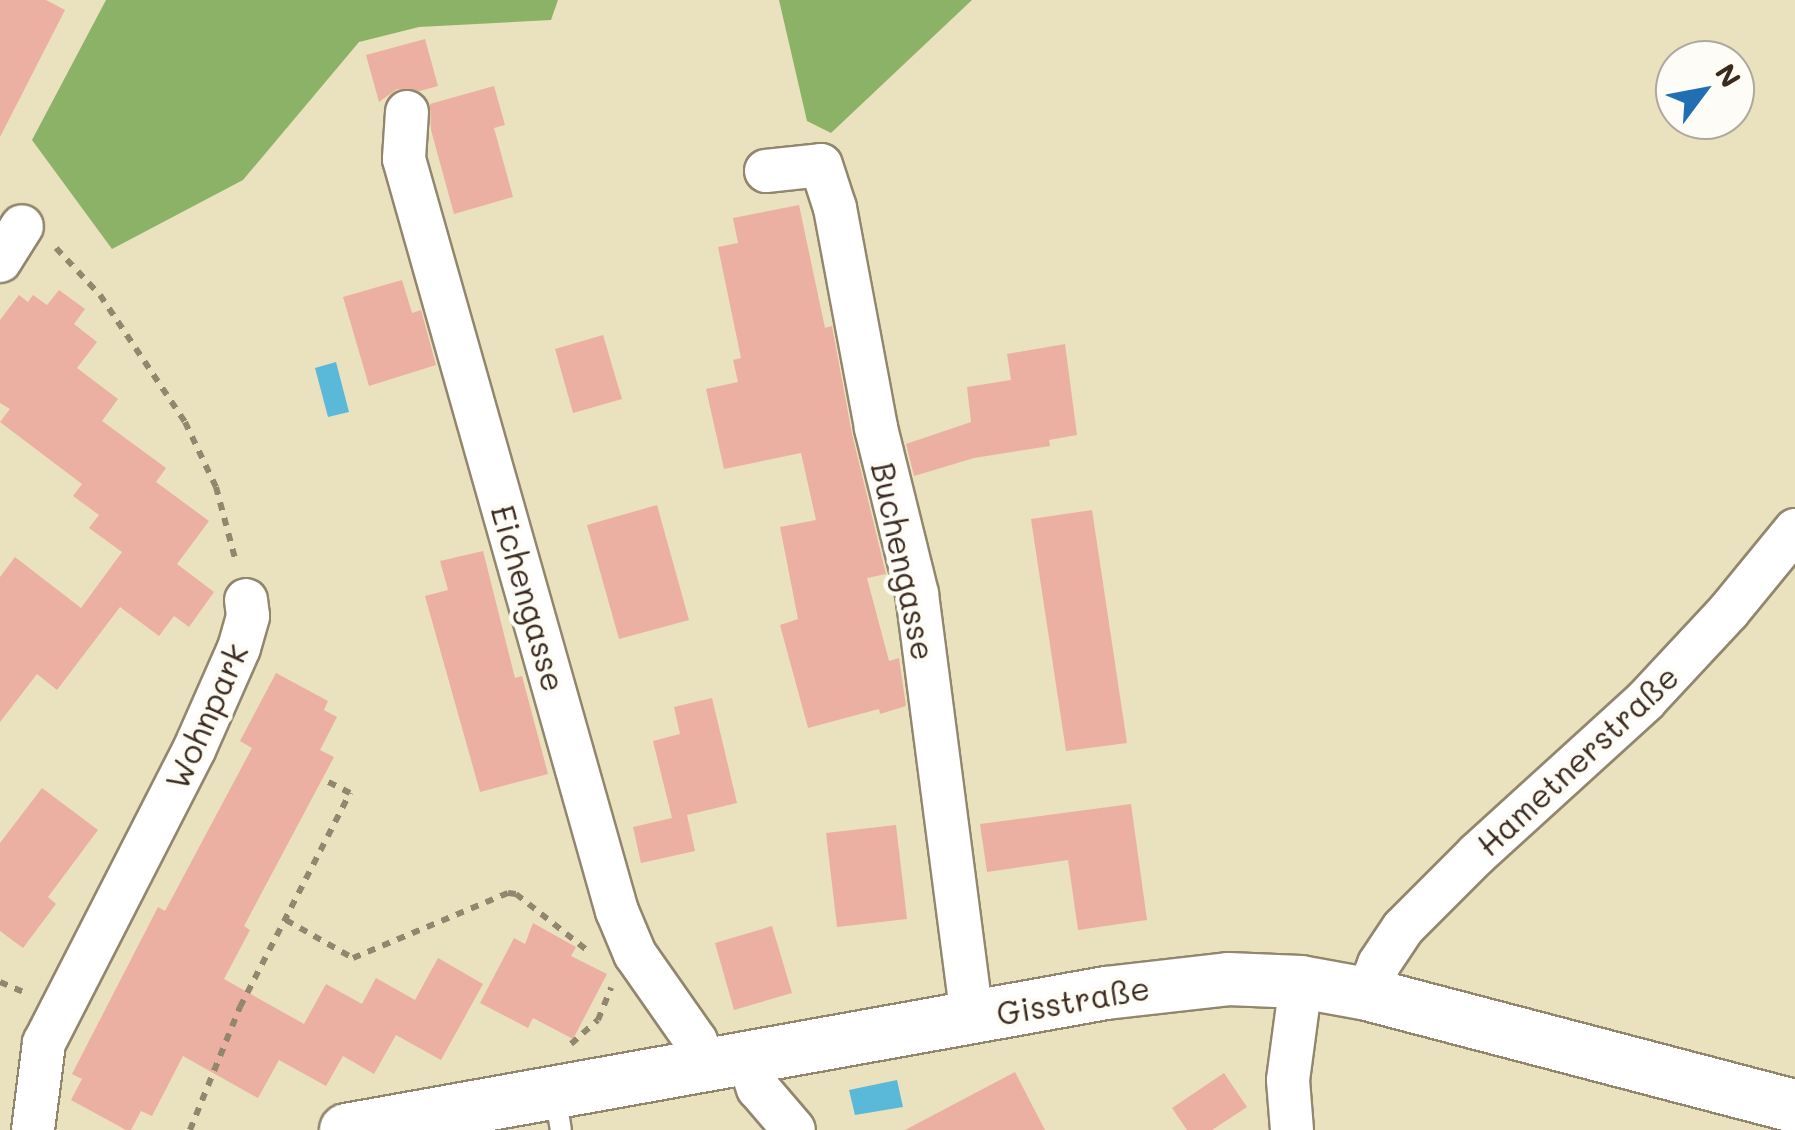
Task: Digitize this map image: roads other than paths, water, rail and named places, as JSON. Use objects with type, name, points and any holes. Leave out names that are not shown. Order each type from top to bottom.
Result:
[{"type":"street","name":"Eichengasse","points":[[407,112],[404,158],[617,911],[634,954],[696,1041],[758,1088],[794,1130]]},
{"type":"street","name":"Buchengasse","points":[[766,172],[820,165],[835,208],[876,428],[917,594],[972,1018]]},
{"type":"street","name":"Hametnerstraße","points":[[1367,994],[1378,964],[1404,928],[1477,854],[1645,701],[1728,612],[1795,530]]},
{"type":"street","name":"Wohnpark","points":[[32,1130],[44,1043],[194,750],[240,648],[246,600]]},
{"type":"street","name":"Gisstraße","points":[[346,1130],[562,1103],[726,1061],[1161,984],[1228,980],[1301,982],[1367,994],[1795,1106]]},
{"type":"street","points":[[1292,1130],[1288,1080],[1301,982]]},
{"type":"water","points":[[336,362],[349,412],[328,417],[315,368]]},
{"type":"water","points":[[897,1080],[903,1107],[855,1115],[849,1090]]}]
